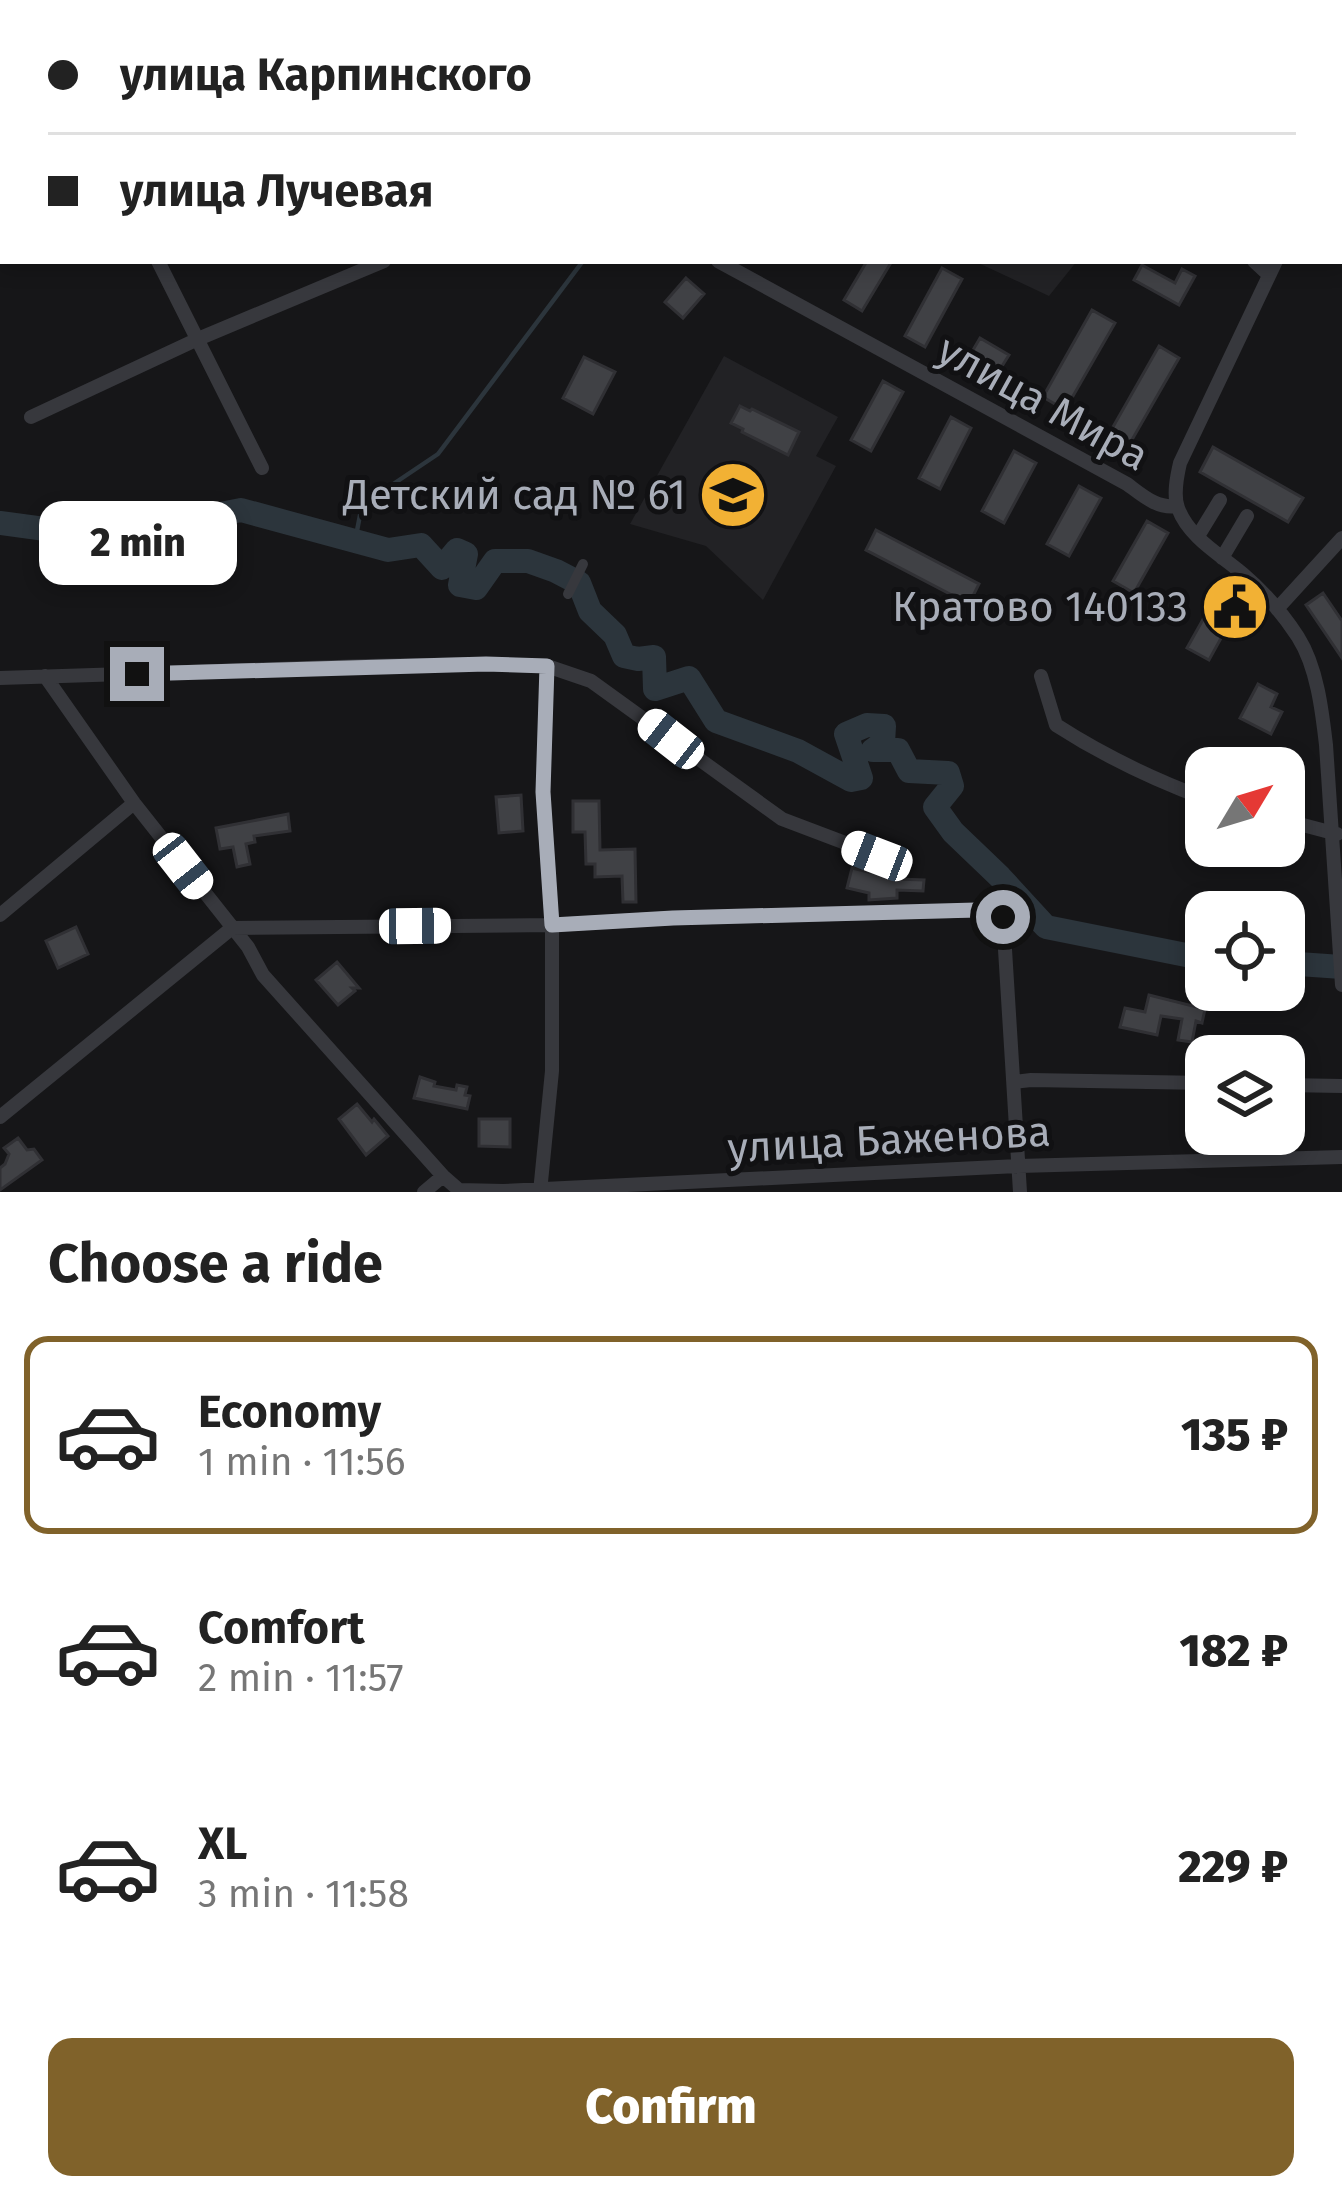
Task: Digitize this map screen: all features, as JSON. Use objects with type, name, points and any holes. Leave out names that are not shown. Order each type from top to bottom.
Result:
[{"type":"street","points":[[160,264],[262,468]]},
{"type":"street","points":[[31,417],[198,339],[377,264]]},
{"type":"street","name":"улица Мира","points":[[723,264],[1150,501],[1167,508],[1177,506]]},
{"type":"street","name":"улица Мира","points":[[1272,267],[1180,463],[1177,506],[1198,536],[1264,592],[1306,654],[1323,717],[1338,834],[1342,986]]},
{"type":"street","points":[[1198,536],[1220,500]]},
{"type":"street","points":[[1222,558],[1246,517]]},
{"type":"street","points":[[1277,609],[1342,538]]},
{"type":"street","points":[[568,594],[583,564]]},
{"type":"street","points":[[0,678],[368,666],[547,666],[591,681],[782,819],[877,856]]},
{"type":"street","points":[[540,1191],[552,1071],[552,925],[543,792],[547,666]]},
{"type":"street","points":[[44,676],[134,802],[248,947],[263,975],[443,1176],[424,1192]]},
{"type":"street","points":[[1041,676],[1056,725],[1099,752],[1185,791]]},
{"type":"street","points":[[0,915],[134,802]]},
{"type":"street","points":[[1305,825],[1338,834]]},
{"type":"street","points":[[0,1117],[232,928],[552,925],[996,910],[1003,917],[1020,1192]]},
{"type":"street","name":"улица Баженова","points":[[1014,1082],[1185,1084]]},
{"type":"street","points":[[1305,1085],[1342,1086]]},
{"type":"street","name":"улица Баженова","points":[[443,1176],[459,1190],[540,1191],[1019,1166],[1342,1157]]},
{"type":"shaded area","points":[[980,264],[1075,264],[1049,296]]},
{"type":"shaded area","name":"Детский сад № 61","points":[[724,356],[838,417],[816,456],[836,466],[763,600],[706,546],[630,524]]},
{"type":"building","points":[[865,264],[890,264],[862,311],[844,300]]},
{"type":"building","points":[[1142,265],[1175,283],[1182,269],[1195,276],[1179,305],[1134,280]]},
{"type":"building","points":[[942,268],[962,279],[925,347],[905,336]]},
{"type":"building","points":[[686,278],[704,294],[683,318],[665,302]]},
{"type":"building","points":[[1092,310],[1115,323],[1065,410],[1043,397]]},
{"type":"building","points":[[980,338],[1009,355],[994,379],[966,362]]},
{"type":"building","points":[[1159,346],[1179,358],[1129,445],[1109,434]]},
{"type":"building","points":[[584,357],[615,372],[593,414],[563,398]]},
{"type":"building","points":[[883,381],[903,392],[871,451],[851,440]]},
{"type":"building","points":[[740,406],[799,432],[788,455],[731,423]]},
{"type":"building","points":[[951,417],[971,428],[940,489],[919,478]]},
{"type":"building","points":[[1213,447],[1303,498],[1288,522],[1200,472]]},
{"type":"building","points":[[1014,451],[1036,463],[1004,523],[982,511]]},
{"type":"building","points":[[1079,486],[1101,498],[1069,556],[1047,544]]},
{"type":"building","points":[[1147,521],[1168,533],[1134,593],[1113,581]]},
{"type":"building","points":[[876,530],[979,584],[969,604],[866,550]]},
{"type":"building","points":[[1220,589],[1241,602],[1209,660],[1187,648]]},
{"type":"building","points":[[1323,593],[1342,621],[1342,658],[1306,605]]},
{"type":"building","points":[[1258,684],[1277,694],[1271,707],[1282,712],[1271,734],[1240,718]]},
{"type":"building","points":[[521,795],[523,831],[499,833],[496,797]]},
{"type":"building","points":[[573,801],[599,801],[600,850],[635,849],[636,902],[623,902],[622,876],[595,877],[595,864],[586,864],[585,832],[573,832]]},
{"type":"building","points":[[288,814],[290,831],[254,836],[255,842],[246,844],[250,864],[237,867],[233,847],[220,849],[216,828]]},
{"type":"building","points":[[852,868],[899,870],[898,879],[924,880],[923,891],[897,890],[897,898],[869,900],[869,893],[847,888]]},
{"type":"building","points":[[76,927],[88,954],[58,968],[46,941]]},
{"type":"building","points":[[337,962],[359,988],[352,988],[355,991],[338,1005],[316,980]]},
{"type":"building","points":[[1149,995],[1185,1004],[1185,1011],[1205,1011],[1202,1023],[1196,1021],[1193,1035],[1185,1035],[1185,1041],[1178,1040],[1182,1019],[1161,1016],[1157,1035],[1120,1027],[1125,1008],[1145,1012]]},
{"type":"building","points":[[420,1077],[435,1082],[434,1086],[467,1087],[467,1109],[414,1098]]},
{"type":"building","points":[[357,1104],[388,1136],[366,1155],[339,1119]]},
{"type":"building","points":[[479,1119],[510,1119],[510,1147],[479,1146]]},
{"type":"building","points":[[18,1138],[42,1160],[0,1190],[0,1168],[9,1154],[4,1148]]},
{"type":"waterway","points":[[355,541],[362,505],[438,454],[581,264]]},
{"type":"waterway","points":[[0,523],[104,537],[241,510],[388,550],[421,545],[442,568],[457,550],[466,554],[460,585],[476,588],[495,561],[528,561],[556,571],[579,583],[590,611],[615,635],[624,656],[654,657],[655,689],[689,678],[716,721],[798,751],[851,780],[861,778],[846,734],[867,725],[884,726],[883,743],[873,750],[898,750],[909,771],[948,773],[952,786],[935,807],[953,832],[1046,927],[1185,955]]},
{"type":"waterway","points":[[1305,964],[1342,967]]},
{"type":"place","name":"Детский сад № 61","points":[[733,495]]},
{"type":"place","name":"Кратово 140133","points":[[1235,607]]},
{"type":"route","points":[[137,674],[547,666],[543,792],[552,925],[976,910],[996,910],[1003,917]]}]
